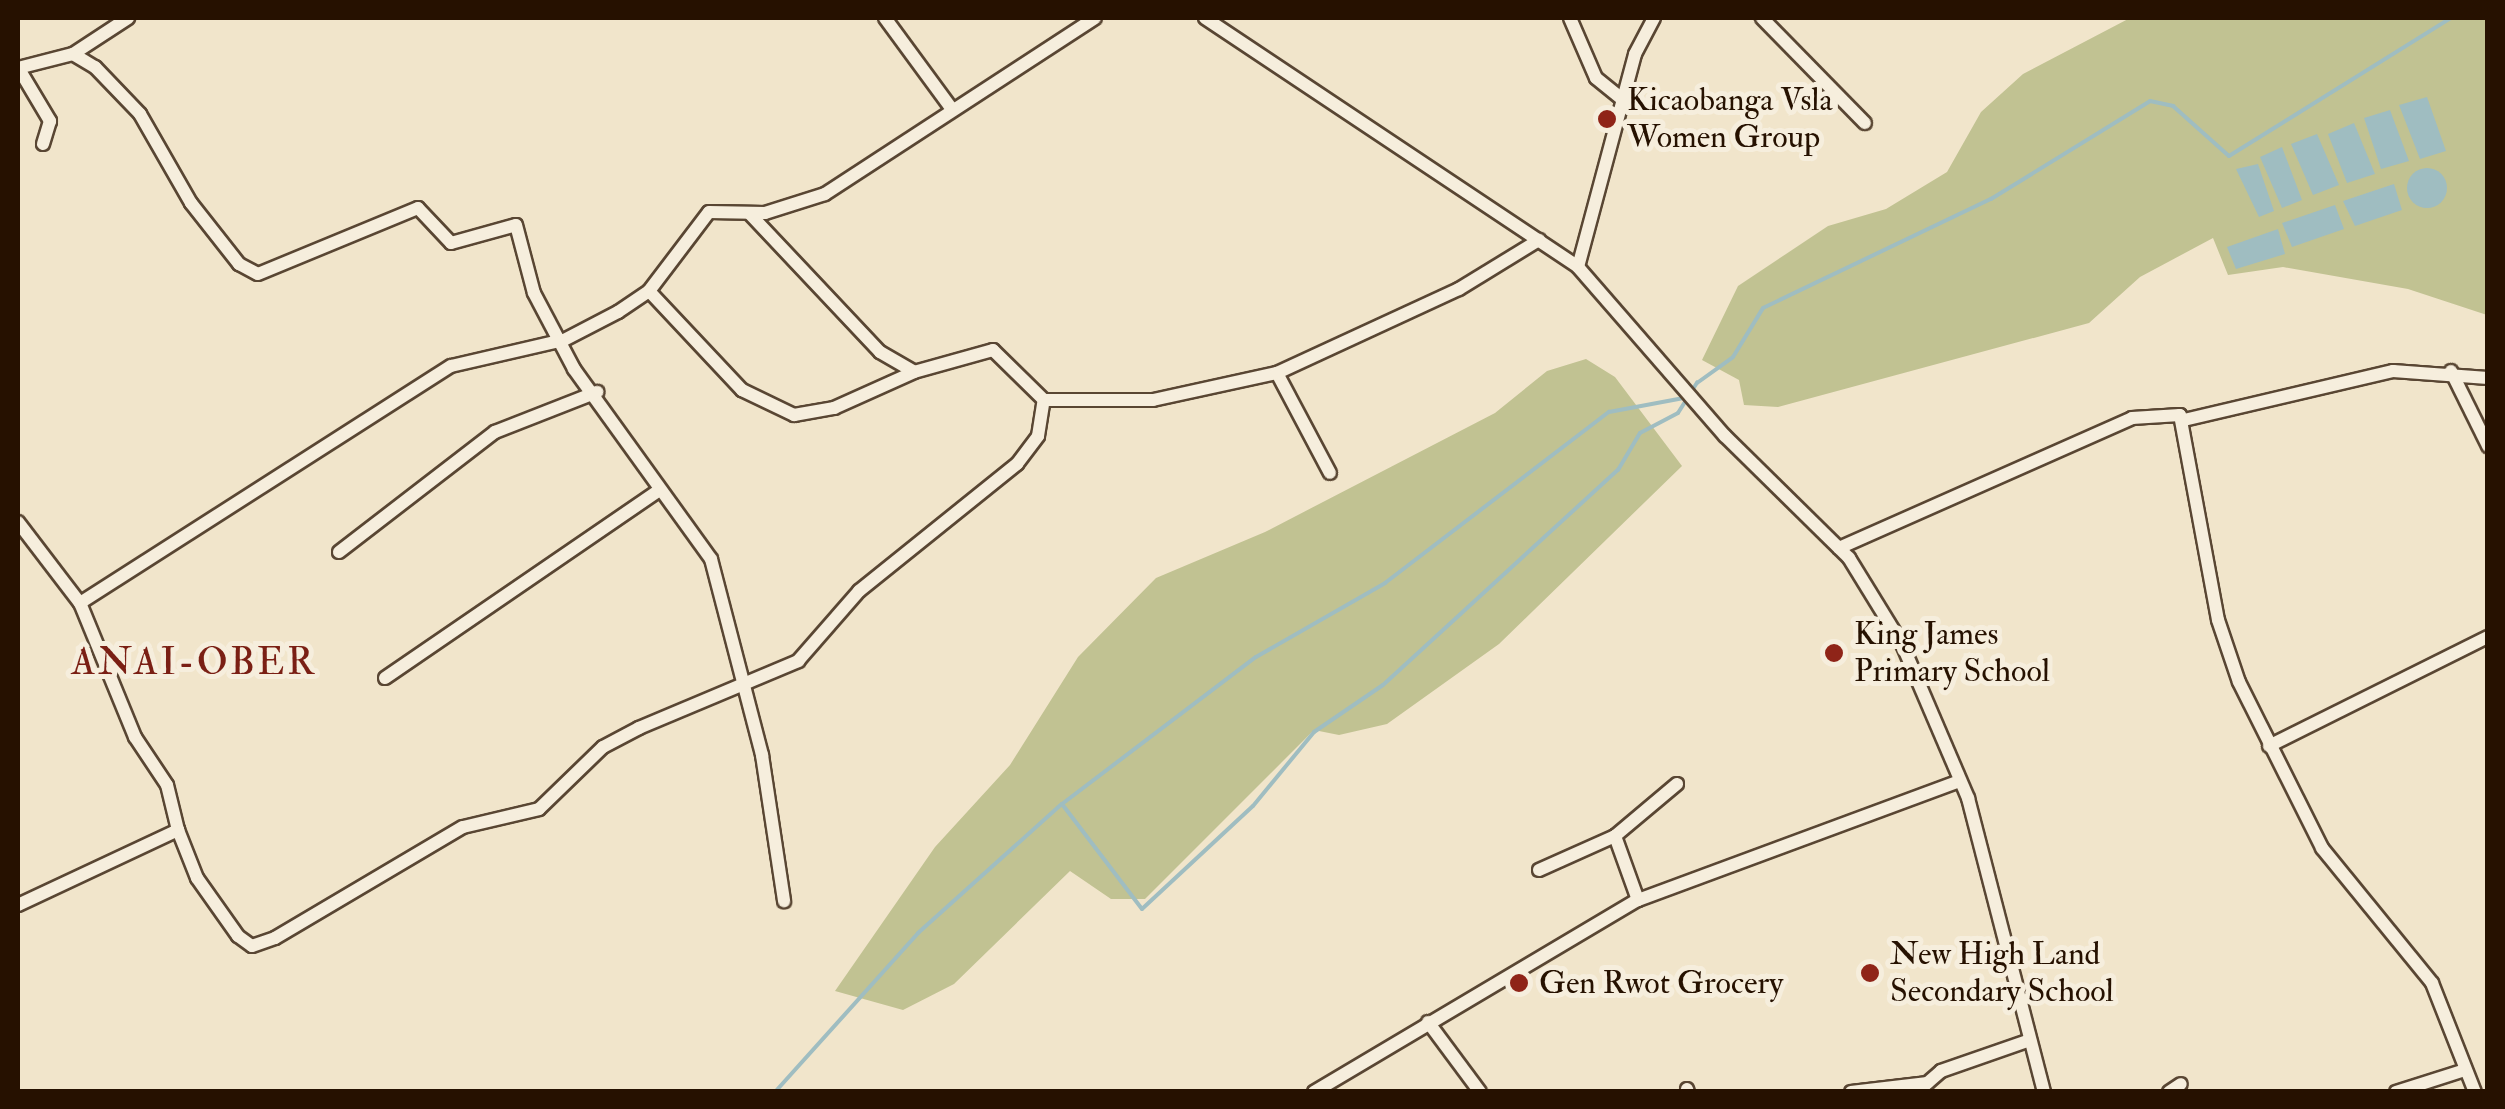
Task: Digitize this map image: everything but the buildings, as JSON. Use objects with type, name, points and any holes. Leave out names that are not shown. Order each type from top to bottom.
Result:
[{"type":"street","points":[[43,144],[50,120],[18,68],[73,54],[128,18]]},
{"type":"street","points":[[886,18],[951,108]]},
{"type":"street","points":[[80,603],[450,366],[564,340],[649,292],[698,220],[749,213],[825,194],[951,108],[1095,18]]},
{"type":"street","points":[[1205,18],[1578,267],[1840,548],[1883,606],[1960,781],[2044,1092]]},
{"type":"street","points":[[1570,18],[1596,78],[1623,100]]},
{"type":"street","points":[[1578,267],[1623,100],[1654,18]]},
{"type":"street","points":[[1762,18],[1865,123]]},
{"type":"street","points":[[73,54],[140,114],[191,204],[248,270],[278,271],[418,208],[451,243],[516,225],[534,293],[564,340],[574,370],[597,392],[657,492],[711,559],[744,684],[784,901]]},
{"type":"street","points":[[749,213],[874,346],[914,372]]},
{"type":"street","points":[[649,292],[742,390],[794,415],[834,408],[914,372],[993,350],[1044,400],[1153,400],[1277,372],[1458,288],[1539,240]]},
{"type":"street","points":[[1840,548],[2132,418],[2164,409],[2184,420],[2393,371],[2451,371],[2488,378]]},
{"type":"street","points":[[2451,371],[2488,446]]},
{"type":"street","points":[[1277,372],[1330,473]]},
{"type":"street","points":[[339,552],[495,432],[597,392]]},
{"type":"street","points":[[18,522],[80,603],[134,736],[167,786],[178,830],[215,908],[252,946],[262,944],[463,827],[527,815],[603,747],[798,660],[859,592],[1005,476],[1038,436],[1044,400]]},
{"type":"street","points":[[2184,420],[2220,628],[2269,746],[2322,848],[2432,983],[2475,1092]]},
{"type":"street","points":[[385,678],[657,492]]},
{"type":"street","points":[[2269,746],[2488,638]]},
{"type":"street","points":[[1314,1092],[1638,900],[1960,781]]},
{"type":"street","points":[[1539,870],[1616,836],[1677,784]]},
{"type":"street","points":[[18,905],[178,830]]},
{"type":"street","points":[[1616,836],[1638,900]]},
{"type":"street","points":[[1428,1022],[1480,1092]]},
{"type":"street","points":[[1852,1092],[1922,1088],[2030,1040]]},
{"type":"street","points":[[2396,1092],[2465,1070]]},
{"type":"green space","points":[[2130,18],[2487,18],[2487,315],[2408,289],[2283,267],[2228,275],[2213,238],[2140,277],[2089,323],[1778,407],[1744,405],[1739,380],[1702,360],[1738,286],[1828,226],[1886,209],[1947,172],[1981,112],[2023,74]]},
{"type":"green space","points":[[1586,359],[1615,377],[1682,466],[1499,644],[1387,724],[1339,735],[1314,730],[1145,899],[1111,899],[1070,871],[954,984],[903,1010],[835,991],[935,847],[1010,765],[1078,657],[1156,578],[1265,532],[1495,413],[1547,371]]},
{"type":"water","points":[[2427,97],[2446,151],[2420,159],[2399,105]]},
{"type":"water","points":[[2390,110],[2409,161],[2381,169],[2364,118]]},
{"type":"water","points":[[2354,123],[2375,174],[2347,183],[2328,134]]},
{"type":"water","points":[[2317,134],[2339,185],[2313,195],[2291,144]]},
{"type":"water","points":[[2282,147],[2302,200],[2282,208],[2260,157]]},
{"type":"water","points":[[2258,164],[2274,211],[2259,217],[2236,169]]},
{"type":"water","points":[[2427,168],[2441,174],[2447,188],[2441,202],[2427,208],[2413,202],[2407,188],[2413,174]]},
{"type":"water","points":[[2394,184],[2402,210],[2355,226],[2343,201]]},
{"type":"water","points":[[2335,205],[2344,229],[2292,247],[2282,223]]},
{"type":"water","points":[[2278,229],[2285,254],[2236,269],[2227,247]]},
{"type":"waterway","points":[[775,1092],[918,933],[1062,804],[1142,909],[1253,806],[1314,732],[1383,685],[1618,470],[1640,433],[1678,413],[1697,383],[1733,357],[1763,308],[1991,199],[2150,101],[2173,106],[2229,156],[2451,18]]},
{"type":"waterway","points":[[1062,804],[1256,657],[1385,583],[1609,412],[1684,398]]},
{"type":"place","name":"Kicaobanga Vsla Women Group","points":[[1607,119]]},
{"type":"place","name":"King James Primary School","points":[[1834,653]]},
{"type":"place","name":"New High Land Secondary School","points":[[1870,973]]},
{"type":"place","name":"Gen Rwot Grocery","points":[[1519,983]]},
{"type":"district","name":"ANAI-OBER","points":[[194,663]]}]
